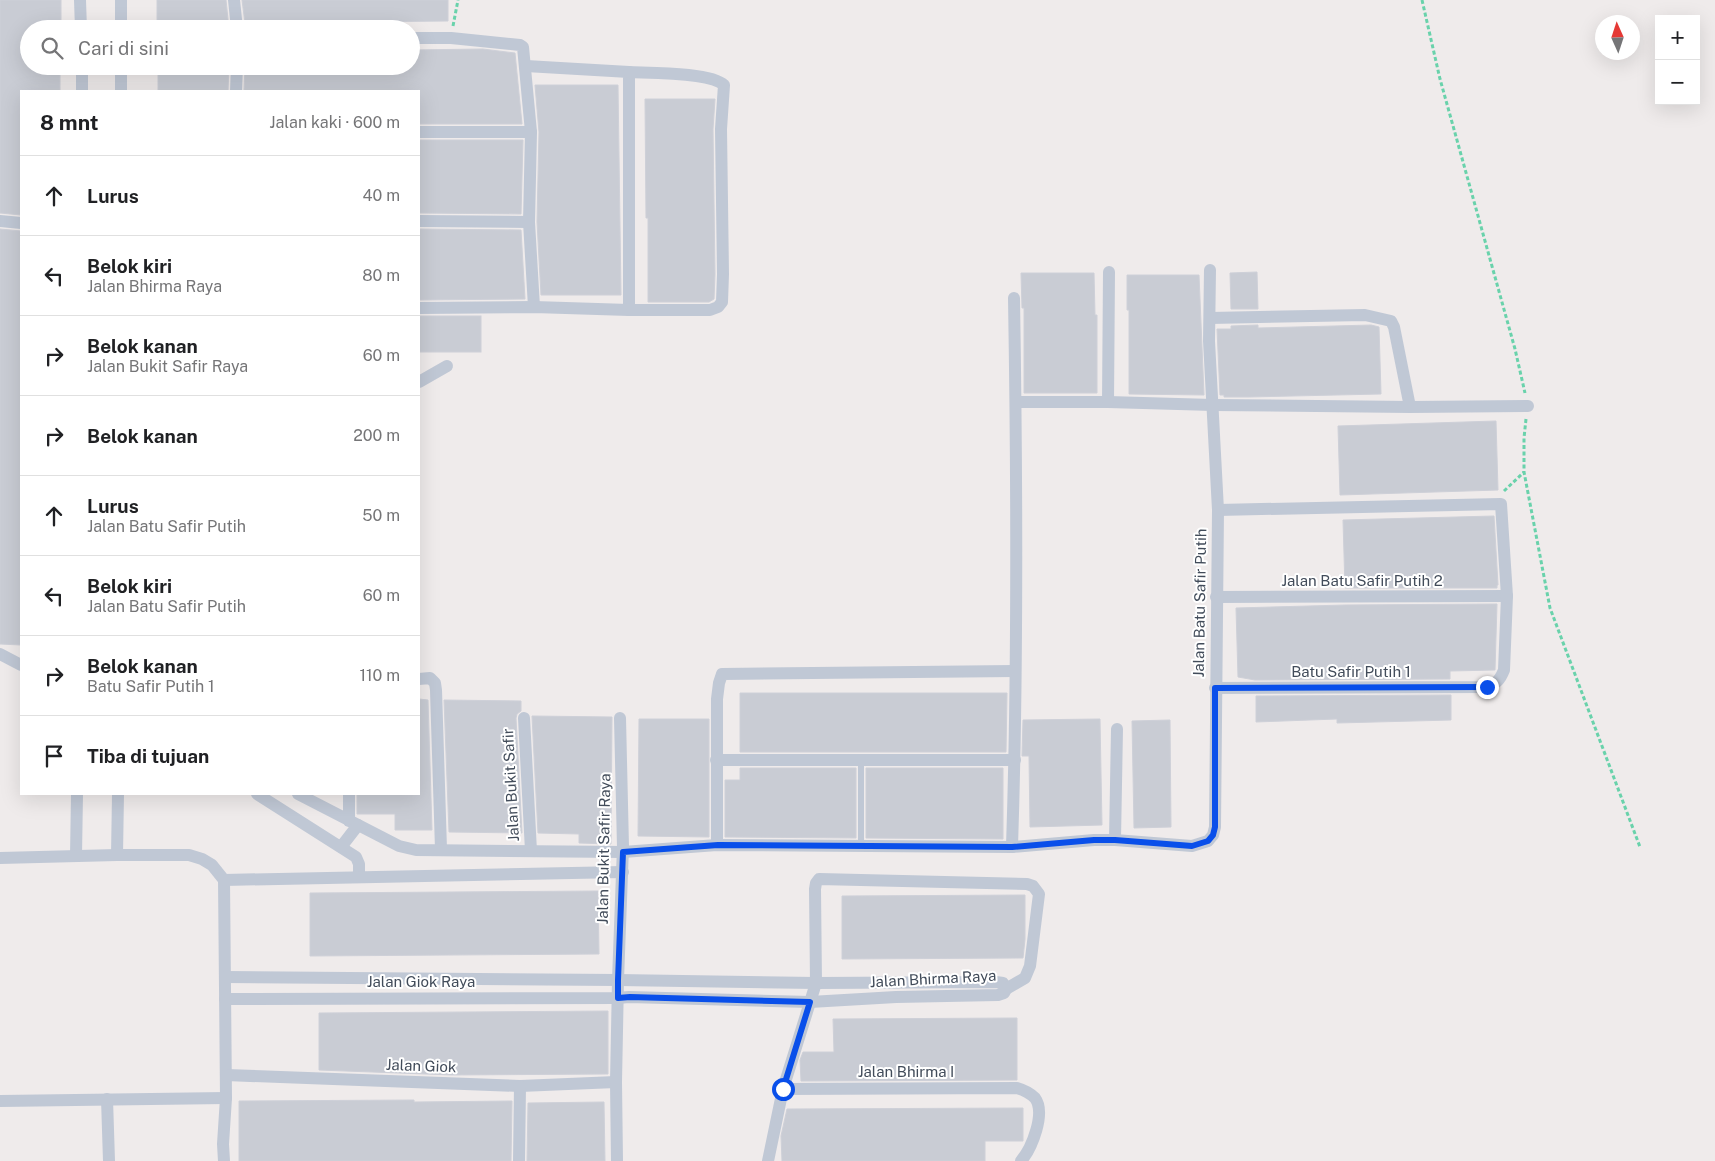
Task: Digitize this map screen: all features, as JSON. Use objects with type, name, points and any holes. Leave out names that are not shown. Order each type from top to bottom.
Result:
[{"type":"street","points":[[80,0],[81,20]]},
{"type":"street","points":[[121,0],[121,20]]},
{"type":"street","points":[[234,0],[236,20]]},
{"type":"street","points":[[420,38],[451,38],[520,45],[524,49],[531,132],[529,222],[534,307]]},
{"type":"street","points":[[420,308],[534,307],[710,310],[718,307],[722,302],[721,129],[725,88],[719,81],[699,76],[526,66]]},
{"type":"street","points":[[628,72],[629,310]]},
{"type":"street","points":[[82,75],[82,90]]},
{"type":"street","points":[[121,75],[121,90]]},
{"type":"street","points":[[236,90],[237,75]]},
{"type":"street","points":[[420,132],[531,132]]},
{"type":"street","points":[[420,221],[529,222]]},
{"type":"street","points":[[0,222],[20,223]]},
{"type":"street","name":"Jalan Batu Safir Putih","points":[[1115,840],[1192,846],[1208,841],[1213,835],[1215,827],[1218,510],[1209,341],[1210,270]]},
{"type":"street","points":[[1108,402],[1109,272]]},
{"type":"street","points":[[1012,847],[1015,760],[1016,402],[1014,298]]},
{"type":"street","points":[[1210,318],[1365,315],[1390,321],[1394,327],[1410,407]]},
{"type":"street","points":[[420,381],[447,366]]},
{"type":"street","points":[[1016,402],[1410,407],[1528,406]]},
{"type":"street","points":[[1218,510],[1501,504],[1507,596]]},
{"type":"street","name":"Jalan Batu Safir Putih 2","points":[[1216,597],[1507,596]]},
{"type":"street","name":"Batu Safir Putih 1","points":[[1215,688],[1487,687],[1496,683],[1504,670],[1507,596]]},
{"type":"street","points":[[0,654],[20,664]]},
{"type":"street","points":[[718,845],[717,699],[722,674],[1015,671]]},
{"type":"street","points":[[420,679],[430,678],[435,683],[436,690],[440,849]]},
{"type":"street","name":"Jalan Bukit Safir","points":[[524,718],[531,851]]},
{"type":"street","name":"Jalan Bukit Safir Raya","points":[[617,1161],[618,980],[623,863],[620,718]]},
{"type":"street","points":[[224,880],[360,877],[623,863],[718,845],[1012,847],[1115,840],[1117,729]]},
{"type":"street","points":[[716,760],[1015,760]]},
{"type":"street","points":[[76,856],[77,795]]},
{"type":"street","points":[[117,854],[118,795]]},
{"type":"street","points":[[259,795],[343,845],[356,857],[359,864],[360,877]]},
{"type":"street","points":[[300,795],[354,825],[407,849],[531,851],[623,863]]},
{"type":"street","points":[[343,845],[354,825],[349,795]]},
{"type":"street","points":[[0,858],[117,854],[189,855],[202,859],[212,865],[224,880],[226,1075],[224,1161]]},
{"type":"street","points":[[768,1161],[783,1089],[816,984],[815,889],[819,879],[1027,884],[1033,886],[1039,894],[1030,966],[1026,978],[1006,989]]},
{"type":"street","name":"Jalan Giok Raya","points":[[225,977],[618,980]]},
{"type":"street","points":[[300,978],[300,999]]},
{"type":"street","name":"Jalan Bhirma Raya","points":[[618,980],[816,984],[1003,982],[1006,989],[1004,993],[998,995],[896,997],[810,1002],[618,998]]},
{"type":"street","name":"Jalan Giok Raya","points":[[225,998],[618,998]]},
{"type":"street","name":"Jalan Giok","points":[[226,1075],[520,1086],[616,1082]]},
{"type":"street","points":[[519,1161],[520,1086]]},
{"type":"street","name":"Jalan Bhirma I","points":[[783,1089],[1017,1088],[1029,1093],[1038,1106],[1038,1123],[1031,1148],[1021,1161]]},
{"type":"street","points":[[0,1101],[226,1098]]},
{"type":"street","points":[[107,1099],[109,1161]]},
{"type":"lane","points":[[861,760],[861,846]]},
{"type":"path","points":[[451,38],[458,0]]},
{"type":"path","points":[[1422,0],[1440,79],[1513,340],[1528,406],[1524,438],[1524,472],[1550,608],[1640,847]]},
{"type":"path","points":[[1501,504],[1504,492],[1524,472]]},
{"type":"building","points":[[0,0],[61,0],[61,20],[20,20],[20,75],[60,75],[60,90],[20,90],[20,215],[0,213]]},
{"type":"building","points":[[157,0],[226,0],[228,20],[157,20]]},
{"type":"building","points":[[242,0],[448,0],[448,21],[245,20]]},
{"type":"building","points":[[483,49],[515,53],[522,124],[420,124],[420,90],[244,90],[245,75],[420,75],[420,50]]},
{"type":"building","points":[[158,75],[229,75],[228,90],[158,90]]},
{"type":"building","points":[[535,85],[618,85],[621,295],[541,295],[537,222],[539,132]]},
{"type":"building","points":[[645,99],[715,99],[713,129],[715,274],[714,299],[709,302],[648,302]]},
{"type":"building","points":[[420,140],[523,140],[521,214],[420,213]]},
{"type":"building","points":[[0,229],[20,231],[20,645],[0,644]]},
{"type":"building","points":[[420,229],[521,230],[525,299],[420,300]]},
{"type":"building","points":[[1257,272],[1258,309],[1231,309],[1230,273]]},
{"type":"building","points":[[1021,273],[1094,273],[1095,315],[1097,315],[1097,393],[1024,393],[1024,308],[1022,308]]},
{"type":"building","points":[[1127,275],[1199,275],[1204,395],[1129,394]]},
{"type":"building","points":[[420,316],[481,316],[481,352],[420,352]]},
{"type":"building","points":[[1258,325],[1258,328],[1371,325],[1379,327],[1381,394],[1249,397],[1224,397],[1224,395],[1220,395],[1217,329],[1231,329],[1231,326]]},
{"type":"building","points":[[1496,421],[1498,490],[1340,495],[1338,426]]},
{"type":"building","points":[[1494,516],[1497,588],[1345,588],[1343,520]]},
{"type":"building","points":[[1497,604],[1495,670],[1450,671],[1450,679],[1255,680],[1238,677],[1236,608]]},
{"type":"building","points":[[740,693],[1007,693],[1006,752],[740,752]]},
{"type":"building","points":[[1451,695],[1451,720],[1337,723],[1337,719],[1256,722],[1256,696]]},
{"type":"building","points":[[420,699],[428,700],[432,830],[395,830],[395,814],[357,814],[357,795],[420,795]]},
{"type":"building","points":[[444,700],[521,701],[521,711],[517,714],[516,718],[522,833],[449,832]]},
{"type":"building","points":[[532,716],[612,717],[611,844],[579,843],[579,834],[538,833]]},
{"type":"building","points":[[639,719],[709,719],[709,837],[638,836]]},
{"type":"building","points":[[1100,719],[1102,825],[1030,827],[1029,756],[1022,756],[1023,720]]},
{"type":"building","points":[[1170,720],[1171,827],[1134,828],[1132,721]]},
{"type":"building","points":[[740,768],[856,768],[856,838],[725,837],[725,780],[740,780]]},
{"type":"building","points":[[866,768],[1003,768],[1003,839],[866,838]]},
{"type":"building","points":[[598,891],[599,954],[310,956],[310,893]]},
{"type":"building","points":[[1025,895],[1023,958],[842,959],[842,896]]},
{"type":"building","points":[[608,1011],[608,1074],[452,1075],[319,1070],[319,1013]]},
{"type":"building","points":[[1017,1018],[1017,1080],[801,1081],[800,1060],[803,1052],[834,1052],[833,1019]]},
{"type":"building","points":[[414,1100],[414,1102],[512,1101],[511,1161],[239,1161],[239,1101]]},
{"type":"building","points":[[604,1102],[605,1161],[527,1161],[528,1103]]},
{"type":"building","points":[[1023,1108],[1023,1141],[985,1141],[985,1161],[782,1161],[781,1136],[787,1109]]},
{"type":"route","points":[[783,1089],[810,1002],[618,998],[623,852],[718,845],[1012,847],[1094,840],[1192,846],[1208,841],[1213,835],[1215,827],[1215,688],[1487,687]]}]
